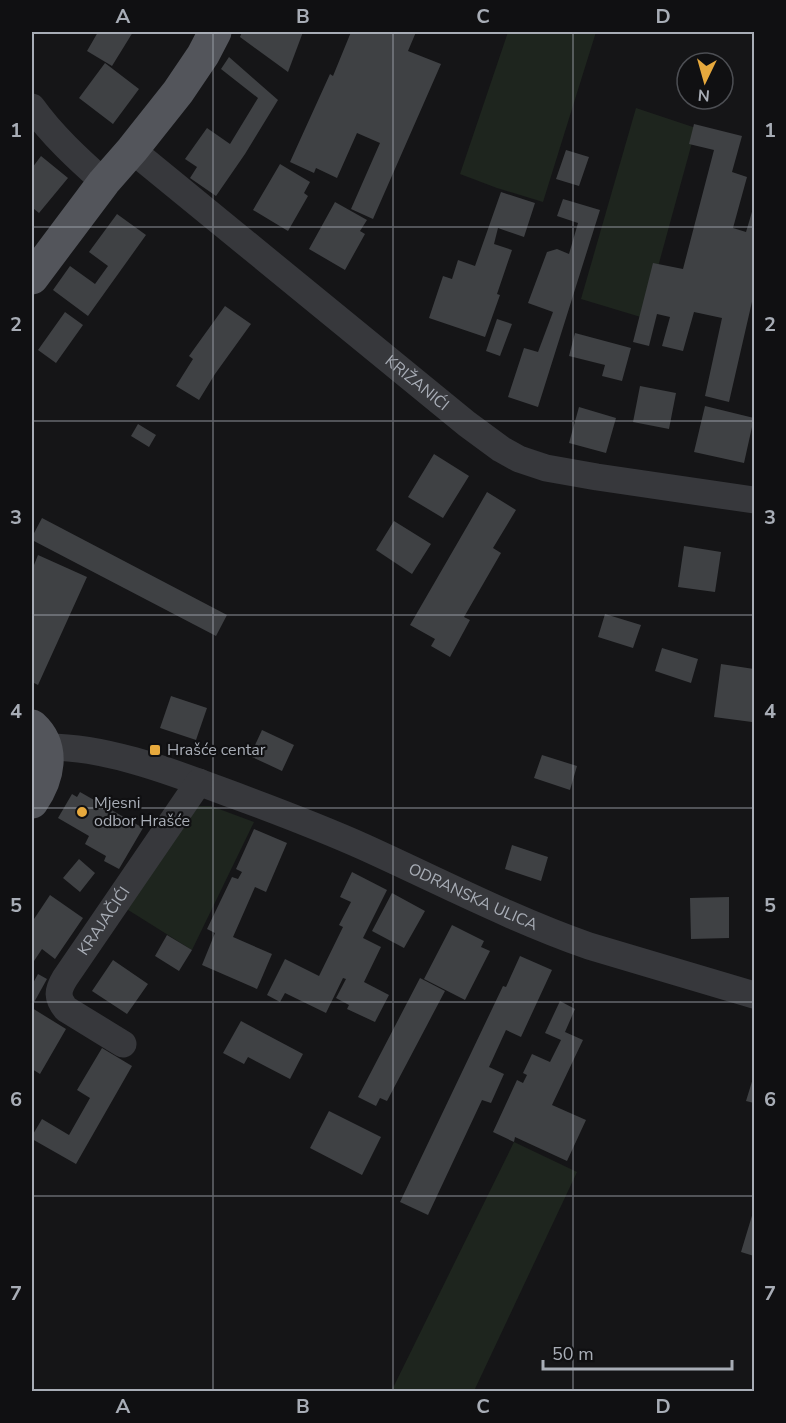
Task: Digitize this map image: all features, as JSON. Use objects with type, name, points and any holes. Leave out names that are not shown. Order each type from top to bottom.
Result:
[{"type":"main road","points":[[32,278],[104,182],[178,92],[203,55],[215,32]]},
{"type":"main road","points":[[32,802],[46,777],[47,759],[38,737]]},
{"type":"street","points":[[32,107],[65,147],[104,182]]},
{"type":"street","name":"KRIŽANIĆI","points":[[132,150],[467,424],[501,449],[519,459],[546,468],[754,500]]},
{"type":"street","name":"ODRANSKA ULICA","points":[[38,737],[63,747],[110,755],[199,782],[362,846],[529,923],[567,938],[754,995]]},
{"type":"street","name":"KRAJAČIĆI","points":[[123,1044],[66,1009],[60,1001],[59,992],[68,973],[199,782]]},
{"type":"shaded area","points":[[508,32],[596,32],[543,202],[460,174]]},
{"type":"shaded area","points":[[636,108],[696,128],[644,318],[581,299]]},
{"type":"shaded area","points":[[198,806],[211,806],[254,822],[192,950],[125,908]]},
{"type":"shaded area","points":[[514,1142],[577,1172],[474,1391],[391,1392]]},
{"type":"building","points":[[98,32],[133,32],[112,66],[87,51]]},
{"type":"building","points":[[242,32],[303,32],[288,72],[240,37]]},
{"type":"building","points":[[351,32],[416,32],[408,51],[441,64],[373,219],[351,209],[380,143],[357,133],[337,178],[316,168],[314,173],[290,162],[330,74],[333,76]]},
{"type":"building","points":[[229,57],[278,100],[216,196],[190,178],[197,167],[185,159],[207,128],[230,144],[258,98],[221,69]]},
{"type":"building","points":[[105,63],[139,89],[113,124],[79,98]]},
{"type":"building","points":[[694,124],[742,136],[732,172],[747,177],[733,228],[746,232],[754,205],[754,293],[729,402],[705,396],[722,318],[694,312],[683,351],[662,346],[670,317],[657,314],[649,346],[633,342],[653,263],[683,269],[714,150],[689,144]]},
{"type":"building","points":[[566,150],[589,157],[579,186],[556,179]]},
{"type":"building","points":[[41,156],[68,178],[39,213],[34,209],[32,212],[32,168]]},
{"type":"building","points":[[280,164],[310,182],[304,193],[308,196],[288,231],[253,210]]},
{"type":"building","points":[[501,192],[535,203],[524,237],[498,228],[494,244],[512,250],[497,294],[500,295],[485,337],[429,318],[443,276],[452,279],[458,260],[475,266]]},
{"type":"building","points":[[563,199],[600,210],[538,407],[508,397],[524,348],[538,352],[553,312],[528,303],[547,252],[557,249],[569,254],[578,223],[557,216]]},
{"type":"building","points":[[335,202],[367,220],[360,231],[365,234],[345,270],[309,249]]},
{"type":"building","points":[[117,214],[146,235],[88,316],[53,290],[70,266],[95,284],[108,266],[89,252]]},
{"type":"building","points":[[225,306],[251,324],[199,400],[176,386],[193,359],[189,356]]},
{"type":"building","points":[[65,312],[83,325],[56,363],[38,350]]},
{"type":"building","points":[[497,319],[512,324],[500,356],[486,351]]},
{"type":"building","points":[[575,333],[631,348],[622,381],[602,376],[605,365],[569,356]]},
{"type":"building","points":[[640,386],[676,393],[669,429],[633,422]]},
{"type":"building","points":[[705,406],[754,418],[744,463],[694,452]]},
{"type":"building","points":[[579,407],[616,418],[606,453],[569,443]]},
{"type":"building","points":[[138,424],[156,435],[149,447],[131,436]]},
{"type":"building","points":[[434,454],[469,476],[443,518],[408,497]]},
{"type":"building","points":[[487,492],[516,510],[493,548],[501,553],[464,617],[470,620],[450,657],[431,646],[435,639],[410,625]]},
{"type":"building","points":[[42,518],[227,615],[216,636],[32,540]]},
{"type":"building","points":[[394,521],[431,544],[412,574],[376,550]]},
{"type":"building","points":[[684,546],[721,552],[715,592],[678,587]]},
{"type":"building","points":[[38,555],[87,577],[38,685],[32,682],[32,570]]},
{"type":"building","points":[[605,614],[641,625],[633,648],[598,637]]},
{"type":"building","points":[[662,648],[698,659],[691,683],[655,671]]},
{"type":"building","points":[[721,664],[754,669],[752,722],[714,717]]},
{"type":"building","points":[[171,696],[207,708],[196,740],[160,728]]},
{"type":"building","points":[[262,730],[294,745],[282,771],[250,756]]},
{"type":"building","points":[[542,755],[577,766],[570,790],[534,778]]},
{"type":"building","points":[[80,792],[143,828],[119,869],[104,861],[106,856],[85,844],[89,836],[58,818],[72,794],[77,797]]},
{"type":"building","points":[[254,829],[287,843],[266,892],[255,887],[233,937],[272,954],[257,989],[202,965],[215,933],[207,929],[232,877],[238,879],[242,872],[236,869]]},
{"type":"building","points":[[512,845],[548,857],[541,881],[505,869]]},
{"type":"building","points":[[79,859],[95,873],[80,892],[63,878]]},
{"type":"building","points":[[352,872],[387,890],[363,938],[381,947],[364,982],[389,995],[375,1022],[347,1009],[349,1005],[336,998],[346,979],[343,978],[326,1013],[285,993],[280,1002],[267,995],[285,959],[319,976],[343,927],[339,925],[351,902],[340,897]]},
{"type":"building","points":[[392,893],[425,911],[404,948],[372,931]]},
{"type":"building","points":[[50,895],[83,918],[55,959],[42,949],[32,964],[32,922]]},
{"type":"building","points":[[729,897],[729,938],[691,939],[690,898]]},
{"type":"building","points":[[452,925],[484,941],[481,947],[490,951],[465,1000],[424,979]]},
{"type":"building","points":[[167,935],[192,950],[179,971],[155,956]]},
{"type":"building","points":[[520,956],[552,970],[521,1037],[506,1030],[489,1067],[504,1074],[491,1103],[482,1100],[428,1215],[400,1202],[503,986],[506,987]]},
{"type":"building","points":[[113,960],[148,984],[127,1014],[92,991]]},
{"type":"building","points":[[38,974],[47,979],[32,1006],[32,985]]},
{"type":"building","points":[[420,978],[445,991],[387,1101],[380,1098],[376,1106],[358,1097]]},
{"type":"building","points":[[560,1001],[575,1009],[565,1032],[583,1040],[552,1105],[586,1120],[567,1161],[515,1137],[514,1142],[493,1132],[517,1080],[523,1083],[527,1075],[523,1073],[532,1054],[550,1062],[561,1040],[545,1033]]},
{"type":"building","points":[[32,1008],[66,1029],[40,1074],[32,1069]]},
{"type":"building","points":[[241,1021],[303,1054],[290,1079],[248,1057],[244,1064],[223,1053]]},
{"type":"building","points":[[102,1048],[132,1066],[76,1164],[32,1139],[32,1136],[42,1119],[69,1135],[90,1098],[77,1090]]},
{"type":"building","points":[[754,1075],[754,1103],[746,1101]]},
{"type":"building","points":[[329,1111],[381,1137],[362,1175],[310,1148]]},
{"type":"building","points":[[754,1209],[754,1256],[741,1252]]},
{"type":"place","name":"Hrašće centar","points":[[155,750]]},
{"type":"place","name":"Mjesni odbor Hrašće","points":[[82,812]]}]
